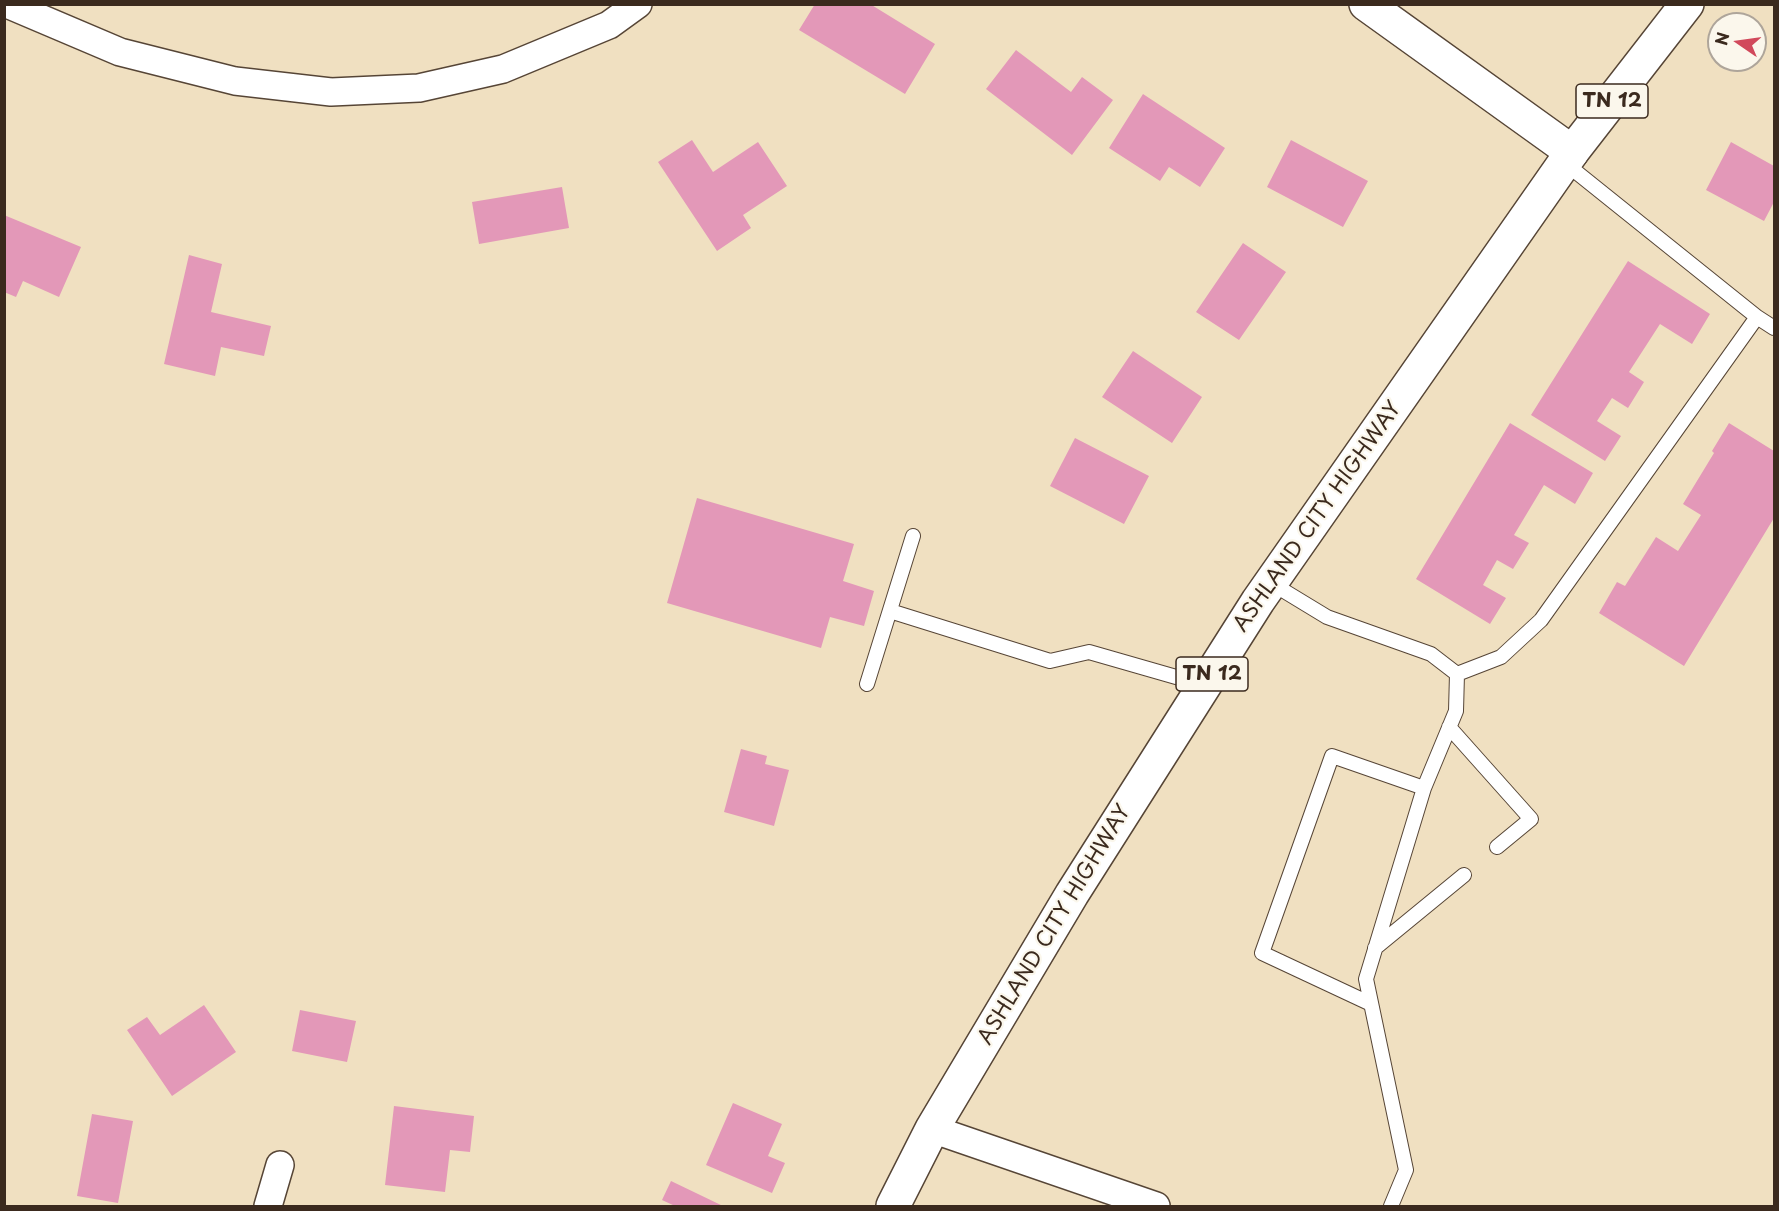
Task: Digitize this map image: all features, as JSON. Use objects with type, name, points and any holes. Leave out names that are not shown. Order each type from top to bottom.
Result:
[{"type":"main road","points":[[1366,4],[1569,158]]},
{"type":"main road","name":"ASHLAND CITY HIGHWAY","points":[[893,1206],[932,1129],[1072,894],[1271,583],[1569,158],[1687,4]]},
{"type":"street","points":[[7,4],[120,52],[235,81],[332,92],[419,88],[503,69],[609,25],[638,4]]},
{"type":"street","points":[[932,1129],[1156,1206]]},
{"type":"street","points":[[268,1206],[280,1165]]},
{"type":"lane","points":[[1569,158],[1757,317],[1774,328]]},
{"type":"lane","points":[[1457,674],[1501,657],[1541,620],[1757,317]]},
{"type":"lane","points":[[867,684],[913,536]]},
{"type":"lane","points":[[1271,583],[1327,617],[1431,654],[1457,674]]},
{"type":"lane","points":[[890,611],[1050,661],[1089,652],[1204,686]]},
{"type":"lane","points":[[1391,1206],[1406,1170],[1366,979],[1425,788],[1456,711],[1457,674]]},
{"type":"lane","points":[[1449,727],[1531,819],[1497,847]]},
{"type":"lane","points":[[1371,1004],[1262,952],[1332,756],[1425,788]]},
{"type":"lane","points":[[1375,948],[1464,874]]},
{"type":"building","points":[[815,4],[870,4],[935,44],[905,94],[799,30]]},
{"type":"building","points":[[1016,50],[1071,92],[1082,77],[1113,100],[1072,155],[986,89]]},
{"type":"building","points":[[1143,94],[1225,148],[1200,187],[1169,167],[1160,181],[1109,148]]},
{"type":"building","points":[[692,140],[713,172],[758,142],[787,186],[743,215],[751,228],[717,251],[658,162]]},
{"type":"building","points":[[1291,140],[1368,181],[1343,227],[1267,187]]},
{"type":"building","points":[[1731,142],[1774,166],[1774,202],[1764,221],[1706,190]]},
{"type":"building","points":[[562,187],[569,228],[479,244],[472,202]]},
{"type":"building","points":[[4,215],[81,247],[59,297],[23,281],[16,297],[4,292]]},
{"type":"building","points":[[1243,243],[1286,272],[1239,340],[1196,312]]},
{"type":"building","points":[[189,255],[222,264],[211,312],[271,326],[264,356],[221,347],[215,376],[164,364]]},
{"type":"building","points":[[1628,261],[1710,314],[1692,344],[1660,324],[1629,372],[1644,382],[1628,408],[1612,398],[1597,421],[1621,436],[1605,461],[1531,415]]},
{"type":"building","points":[[1133,351],[1202,397],[1172,443],[1102,397]]},
{"type":"building","points":[[1510,423],[1593,473],[1575,504],[1544,485],[1514,535],[1529,543],[1513,569],[1497,560],[1483,585],[1506,598],[1490,624],[1416,579]]},
{"type":"building","points":[[1729,423],[1774,451],[1774,518],[1684,666],[1599,613],[1617,582],[1625,586],[1656,537],[1678,551],[1701,515],[1683,504]]},
{"type":"building","points":[[1075,438],[1149,476],[1124,524],[1050,486]]},
{"type":"building","points":[[697,498],[854,544],[843,581],[874,591],[864,626],[830,617],[821,648],[667,603]]},
{"type":"building","points":[[741,749],[767,756],[765,764],[789,770],[774,826],[724,812]]},
{"type":"building","points":[[204,1005],[236,1052],[172,1096],[127,1030],[147,1017],[160,1035]]},
{"type":"building","points":[[300,1010],[356,1021],[347,1062],[292,1051]]},
{"type":"building","points":[[733,1103],[782,1124],[768,1156],[785,1163],[772,1193],[706,1165]]},
{"type":"building","points":[[394,1106],[474,1116],[470,1152],[450,1150],[445,1192],[385,1185]]},
{"type":"building","points":[[92,1114],[133,1121],[118,1203],[77,1196]]},
{"type":"building","points":[[671,1181],[723,1206],[675,1206],[662,1200]]}]
